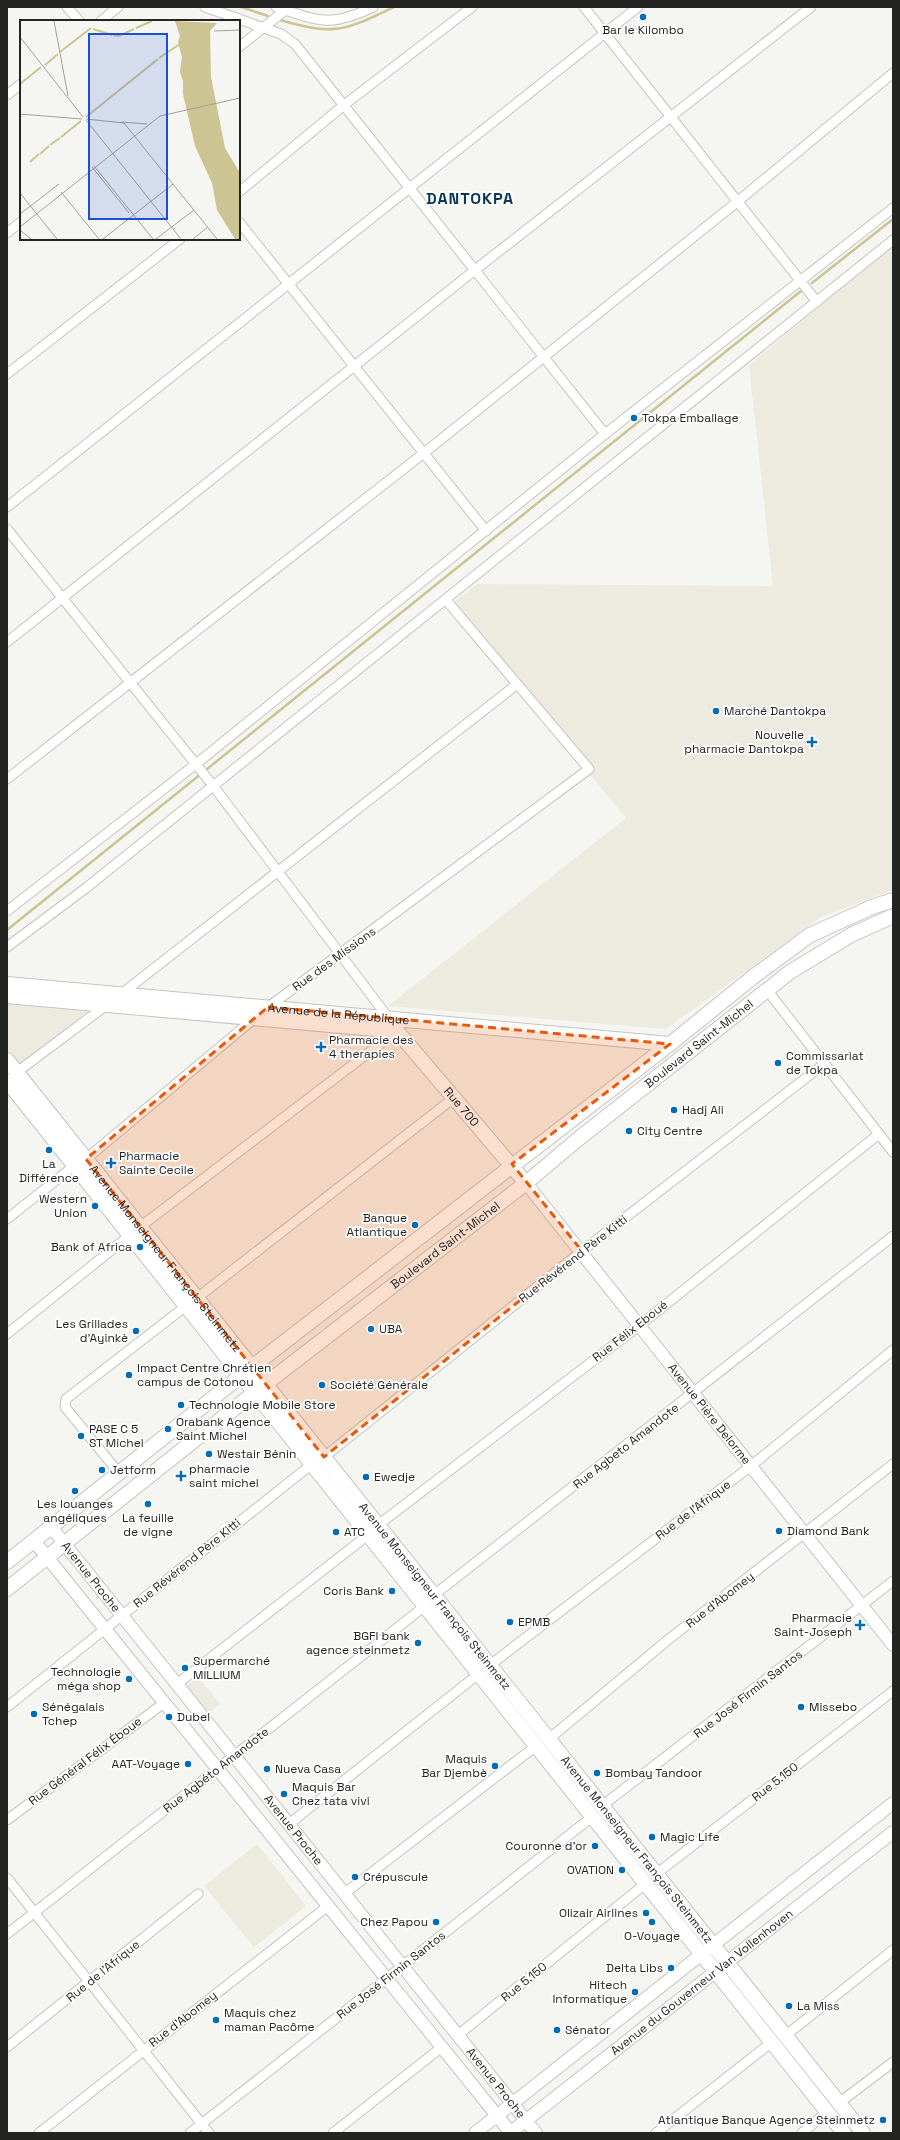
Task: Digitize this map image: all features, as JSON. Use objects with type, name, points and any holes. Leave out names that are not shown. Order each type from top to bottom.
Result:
[{"type":"main road","name":"Boulevard Saint-Michel","points":[[7,1562],[247,1371],[512,1164],[670,1044],[753,977],[810,935],[872,906],[893,900]]},
{"type":"main road","name":"Boulevard Saint-Michel","points":[[7,1589],[260,1388],[526,1183],[577,1140],[790,972],[851,934],[893,916]]},
{"type":"main road","name":"Avenue de la République","points":[[7,984],[670,1044]]},
{"type":"main road","name":"Avenue de la République","points":[[7,996],[397,1031]]},
{"type":"main road","name":"Rue 700","points":[[397,1031],[512,1164],[526,1183]]},
{"type":"main road","name":"Avenue Monseigneur François Steinmetz","points":[[7,1060],[12,1076],[318,1461],[368,1535],[844,2133]]},
{"type":"main road","name":"Avenue Pière Delorme","points":[[526,1183],[893,1645]]},
{"type":"main road","name":"Avenue Monseigneur François Steinmetz","points":[[318,1461],[378,1525],[863,2133]]},
{"type":"main road","name":"Avenue Proche","points":[[51,1527],[536,2133]]},
{"type":"main road","name":"Avenue Proche","points":[[34,1541],[510,2133]]},
{"type":"main road","name":"Avenue du Gouverneur Van Vollenhoven","points":[[475,2133],[714,1946],[893,1803]]},
{"type":"main road","name":"Avenue du Gouverneur Van Vollenhoven","points":[[510,2133],[893,1832]]},
{"type":"street","points":[[67,7],[78,20]]},
{"type":"street","points":[[102,20],[118,7]]},
{"type":"street","points":[[205,7],[265,26],[281,34],[294,44],[605,434]]},
{"type":"street","points":[[240,46],[284,9],[313,19],[328,22],[352,17],[373,7]]},
{"type":"street","points":[[240,191],[344,105],[472,7]]},
{"type":"street","points":[[584,7],[817,302]]},
{"type":"street","points":[[7,507],[638,7]]},
{"type":"street","points":[[7,642],[475,270],[812,7]]},
{"type":"street","points":[[7,779],[544,358],[738,202],[893,73]]},
{"type":"street","points":[[7,95],[20,85]]},
{"type":"street","points":[[7,911],[198,766],[605,434],[893,208]]},
{"type":"street","points":[[7,233],[20,223]]},
{"type":"street","points":[[240,223],[486,531]]},
{"type":"street","points":[[7,374],[179,240]]},
{"type":"street","points":[[7,947],[86,888],[213,784],[446,600],[893,240]]},
{"type":"street","points":[[7,529],[213,784],[397,1031],[135,1231],[7,1334]]},
{"type":"street","points":[[12,1076],[107,1005],[279,872],[516,685],[446,600]]},
{"type":"street","name":"Rue des Missions","points":[[7,1219],[80,1162],[268,1007],[341,955],[589,769],[516,685]]},
{"type":"street","points":[[767,990],[893,1152]]},
{"type":"street","name":"Rue Révérend Père Kitti","points":[[7,1707],[582,1252],[824,1064]]},
{"type":"street","points":[[119,1473],[65,1406],[66,1399],[455,1097]]},
{"type":"street","name":"Rue Félix Eboué","points":[[378,1525],[640,1325],[879,1134]]},
{"type":"street","name":"Rue Agbeto Amandote","points":[[434,1595],[893,1236]]},
{"type":"street","name":"Rue de l'Afrique","points":[[289,1824],[478,1674],[751,1466],[893,1350]]},
{"type":"street","name":"Rue d'Abomey","points":[[549,1739],[669,1639],[893,1464]]},
{"type":"street","points":[[177,1684],[368,1535]]},
{"type":"street","name":"Rue José Firmin Santos","points":[[602,1806],[893,1581]]},
{"type":"street","name":"Rue Agbéto Amandote","points":[[7,1934],[425,1606]]},
{"type":"street","name":"Rue 5.150","points":[[656,1874],[893,1691]]},
{"type":"street","name":"Rue Général Félix Éboue","points":[[7,1820],[164,1702]]},
{"type":"street","points":[[345,1893],[536,1746]]},
{"type":"street","name":"Rue José Firmin Santos","points":[[190,2133],[592,1817]]},
{"type":"street","points":[[7,1878],[209,2133]]},
{"type":"street","name":"Rue 5.150","points":[[458,2035],[646,1884]]},
{"type":"street","name":"Rue de l'Afrique","points":[[7,2047],[198,1894]]},
{"type":"street","name":"Rue d'Abomey","points":[[39,2133],[328,1906]]},
{"type":"street","points":[[785,2036],[893,1950]]},
{"type":"street","points":[[656,2133],[772,2042]]},
{"type":"street","points":[[333,2133],[442,2047]]},
{"type":"street","points":[[839,2103],[893,2062]]},
{"type":"street","points":[[802,2133],[827,2112]]},
{"type":"highlighted area","points":[[268,1007],[670,1044],[512,1164],[582,1251],[324,1457],[86,1159]]},
{"type":"shaded area","name":"Marché Dantokpa","points":[[893,245],[893,890],[821,917],[666,1029],[388,1006],[626,818],[450,605],[477,584],[773,586],[749,365]]},
{"type":"shaded area","points":[[7,1001],[91,1009],[20,1065],[7,1049]]},
{"type":"shaded area","points":[[198,1677],[220,1704],[206,1715],[184,1688]]},
{"type":"shaded area","points":[[257,1844],[306,1906],[254,1947],[204,1886]]},
{"type":"waterway","points":[[241,7],[268,16]]},
{"type":"waterway","points":[[280,20],[314,28],[339,28],[350,26],[394,7]]},
{"type":"waterway","points":[[812,283],[893,219]]},
{"type":"waterway","points":[[7,930],[801,291]]},
{"type":"place","name":"Bar le Kilombo","points":[[643,17]]},
{"type":"place","name":"Tokpa Emballage","points":[[634,418]]},
{"type":"place","name":"Marché Dantokpa","points":[[716,711]]},
{"type":"place","name":"Nouvelle pharmacie Dantokpa","points":[[812,742]]},
{"type":"place","name":"Pharmacie des 4 therapies","points":[[321,1047]]},
{"type":"place","name":"Commissariat de Tokpa","points":[[778,1063]]},
{"type":"place","name":"Hadj Ali","points":[[674,1110]]},
{"type":"place","name":"City Centre","points":[[629,1131]]},
{"type":"place","name":"La Différence","points":[[49,1150]]},
{"type":"place","name":"Pharmacie Sainte Cecile","points":[[111,1163]]},
{"type":"place","name":"Western Union","points":[[95,1206]]},
{"type":"place","name":"Banque Atlantique","points":[[415,1225]]},
{"type":"place","name":"Bank of Africa","points":[[140,1247]]},
{"type":"place","name":"UBA","points":[[371,1329]]},
{"type":"place","name":"Les Grillades d'Ayinkè","points":[[136,1331]]},
{"type":"place","name":"Impact Centre Chrétien campus de Cotonou","points":[[129,1375]]},
{"type":"place","name":"Société Générale","points":[[322,1385]]},
{"type":"place","name":"Technologie Mobile Store","points":[[181,1405]]},
{"type":"place","name":"Orabank Agence Saint Michel","points":[[168,1429]]},
{"type":"place","name":"PASE C 5 ST Michel","points":[[81,1436]]},
{"type":"place","name":"Westair Bénin","points":[[209,1454]]},
{"type":"place","name":"Jetform","points":[[102,1470]]},
{"type":"place","name":"pharmacie saint michel","points":[[181,1476]]},
{"type":"place","name":"Ewedje","points":[[366,1477]]},
{"type":"place","name":"Les louanges angéliques","points":[[75,1491]]},
{"type":"place","name":"La feuille de vigne","points":[[148,1504]]},
{"type":"place","name":"Diamond Bank","points":[[779,1531]]},
{"type":"place","name":"ATC","points":[[336,1532]]},
{"type":"place","name":"Coris Bank","points":[[392,1591]]},
{"type":"place","name":"EPMB","points":[[510,1622]]},
{"type":"place","name":"Pharmacie Saint-Joseph","points":[[860,1625]]},
{"type":"place","name":"BGFI bank agence steinmetz","points":[[418,1643]]},
{"type":"place","name":"Supermarché MILLIUM","points":[[185,1668]]},
{"type":"place","name":"Technologie méga shop","points":[[129,1679]]},
{"type":"place","name":"Missebo","points":[[801,1707]]},
{"type":"place","name":"Sénégalais Tchep","points":[[34,1714]]},
{"type":"place","name":"Dubel","points":[[169,1717]]},
{"type":"place","name":"AAT-Voyage","points":[[188,1764]]},
{"type":"place","name":"Maquis Bar Djembè","points":[[495,1766]]},
{"type":"place","name":"Nueva Casa","points":[[267,1769]]},
{"type":"place","name":"Bombay Tandoor","points":[[597,1773]]},
{"type":"place","name":"Maquis Bar Chez tata vivi","points":[[284,1794]]},
{"type":"place","name":"Magic Life","points":[[652,1837]]},
{"type":"place","name":"Couronne d'or","points":[[595,1846]]},
{"type":"place","name":"OVATION","points":[[622,1870]]},
{"type":"place","name":"Crépuscule","points":[[355,1877]]},
{"type":"place","name":"Olizair Airlines","points":[[646,1913]]},
{"type":"place","name":"Chez Papou","points":[[436,1922]]},
{"type":"place","name":"O-Voyage","points":[[652,1922]]},
{"type":"place","name":"Delta Libs","points":[[671,1968]]},
{"type":"place","name":"Hitech Informatique","points":[[635,1992]]},
{"type":"place","name":"La Miss","points":[[789,2006]]},
{"type":"place","name":"Maquis chez maman Pacôme","points":[[216,2020]]},
{"type":"place","name":"Sénator","points":[[557,2030]]},
{"type":"place","name":"Atlantique Banque Agence Steinmetz","points":[[883,2120]]},
{"type":"district","name":"DANTOKPA","points":[[470,198]]}]
